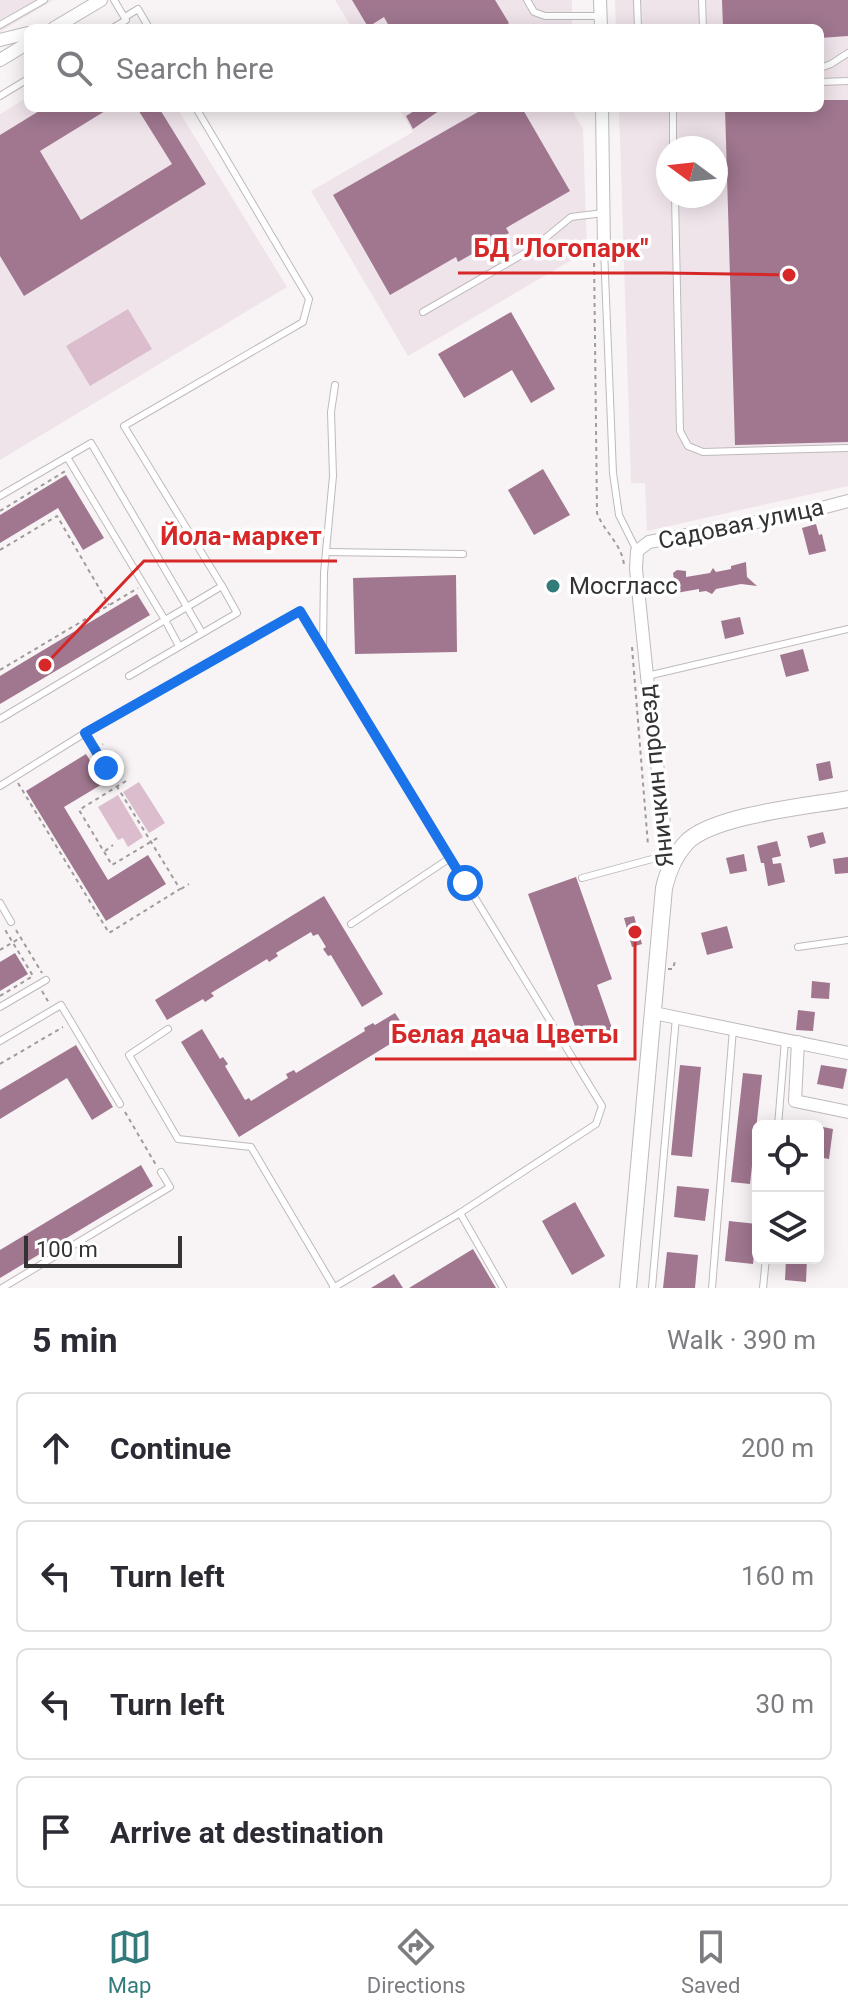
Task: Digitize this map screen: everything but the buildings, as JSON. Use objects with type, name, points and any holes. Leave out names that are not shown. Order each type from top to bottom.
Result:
[{"type":"street","points":[[50,24],[80,7],[101,0]]},
{"type":"street","points":[[600,0],[601,22]]},
{"type":"street","points":[[59,24],[80,7]]},
{"type":"street","points":[[0,40],[24,34]]},
{"type":"street","points":[[0,58],[22,47]]},
{"type":"street","points":[[599,250],[603,213],[602,112]]},
{"type":"street","name":"Садовая улица","points":[[637,551],[649,542],[799,514],[848,501]]},
{"type":"street","name":"Яничкин проезд","points":[[628,1288],[668,862],[636,569],[637,551]]},
{"type":"street","points":[[668,862],[687,841],[715,826],[848,799]]},
{"type":"street","points":[[654,1013],[848,1053]]},
{"type":"street","points":[[792,1041],[795,1101],[848,1112]]},
{"type":"lane","points":[[0,25],[44,0]]},
{"type":"lane","points":[[114,0],[125,17]]},
{"type":"lane","points":[[527,0],[534,12],[545,16],[601,22]]},
{"type":"lane","points":[[637,0],[638,24]]},
{"type":"lane","points":[[702,0],[703,24]]},
{"type":"lane","points":[[119,24],[138,9],[147,24]]},
{"type":"lane","points":[[824,67],[848,53]]},
{"type":"lane","points":[[0,96],[24,81]]},
{"type":"lane","points":[[824,82],[848,81]]},
{"type":"lane","points":[[129,676],[237,613],[124,426],[303,322],[309,299],[198,112]]},
{"type":"lane","points":[[673,112],[673,136]]},
{"type":"lane","points":[[675,208],[680,431],[688,446],[703,452],[848,448]]},
{"type":"lane","points":[[423,312],[532,249],[571,217],[603,213]]},
{"type":"lane","points":[[599,250],[613,473],[619,515],[637,551]]},
{"type":"lane","points":[[323,650],[326,552],[333,476],[331,412],[335,385]]},
{"type":"lane","points":[[0,496],[91,443],[202,633]]},
{"type":"lane","points":[[67,457],[179,646]]},
{"type":"lane","points":[[326,552],[463,554]]},
{"type":"lane","points":[[0,719],[222,586]]},
{"type":"lane","points":[[0,786],[85,733],[300,611],[602,1106],[596,1124],[460,1213],[334,1288],[251,1147],[178,1139],[129,1055],[168,1029]]},
{"type":"lane","points":[[647,676],[848,629]]},
{"type":"lane","points":[[351,924],[450,858]]},
{"type":"lane","points":[[582,878],[668,862]]},
{"type":"lane","points":[[0,903],[11,922]]},
{"type":"lane","points":[[798,947],[848,940]]},
{"type":"lane","points":[[0,1007],[46,980]]},
{"type":"lane","points":[[0,1041],[61,1005],[120,1104]]},
{"type":"lane","points":[[652,1288],[676,1017]]},
{"type":"lane","points":[[712,1288],[733,1029]]},
{"type":"lane","points":[[779,1120],[792,1041]]},
{"type":"lane","points":[[2,1288],[170,1187],[161,1172]]},
{"type":"lane","points":[[460,1213],[503,1288]]},
{"type":"lane","points":[[763,1288],[765,1264]]},
{"type":"path","points":[[599,250],[597,513],[623,553],[625,569]]},
{"type":"path","points":[[0,511],[67,470]]},
{"type":"path","points":[[0,550],[57,516],[109,605]]},
{"type":"path","points":[[0,670],[139,588]]},
{"type":"path","points":[[632,647],[648,845]]},
{"type":"path","points":[[85,733],[180,889]]},
{"type":"path","points":[[95,750],[103,744]]},
{"type":"path","points":[[14,777],[109,933],[189,884]]},
{"type":"path","points":[[126,781],[79,810],[112,865],[159,837]]},
{"type":"path","points":[[104,851],[113,845]]},
{"type":"path","points":[[0,921],[63,1027]]},
{"type":"path","points":[[11,922],[46,980]]},
{"type":"path","points":[[0,950],[21,938]]},
{"type":"path","points":[[0,996],[33,976]]},
{"type":"path","points":[[0,1064],[71,1022]]},
{"type":"path","points":[[120,1104],[161,1172]]},
{"type":"shaded area","points":[[0,0],[53,0],[0,32]]},
{"type":"shaded area","points":[[335,0],[572,0],[572,24],[350,24]]},
{"type":"shaded area","points":[[615,0],[848,0],[848,486],[647,531],[645,483],[631,483],[619,112],[824,112],[824,24],[616,24]]},
{"type":"shaded area","points":[[24,99],[24,112],[179,112],[287,287],[0,460],[0,114]]},
{"type":"shaded area","points":[[401,112],[573,112],[583,129],[587,251],[408,356],[311,191],[413,132]]},
{"type":"shaded area","points":[[128,309],[152,349],[90,386],[66,346]]},
{"type":"shaded area","points":[[139,782],[165,823],[149,833],[123,792]]},
{"type":"shaded area","points":[[118,795],[143,837],[128,847],[123,838],[118,840],[98,807]]},
{"type":"place","name":"БД \"Логопарк\"","points":[[789,275]]},
{"type":"place","name":"Мосгласс","points":[[553,586]]},
{"type":"place","name":"Йола-маркет","points":[[45,665]]},
{"type":"place","name":"Белая дача Цветы","points":[[635,932]]},
{"type":"route","points":[[106,768],[85,733],[300,611],[465,883]]}]
